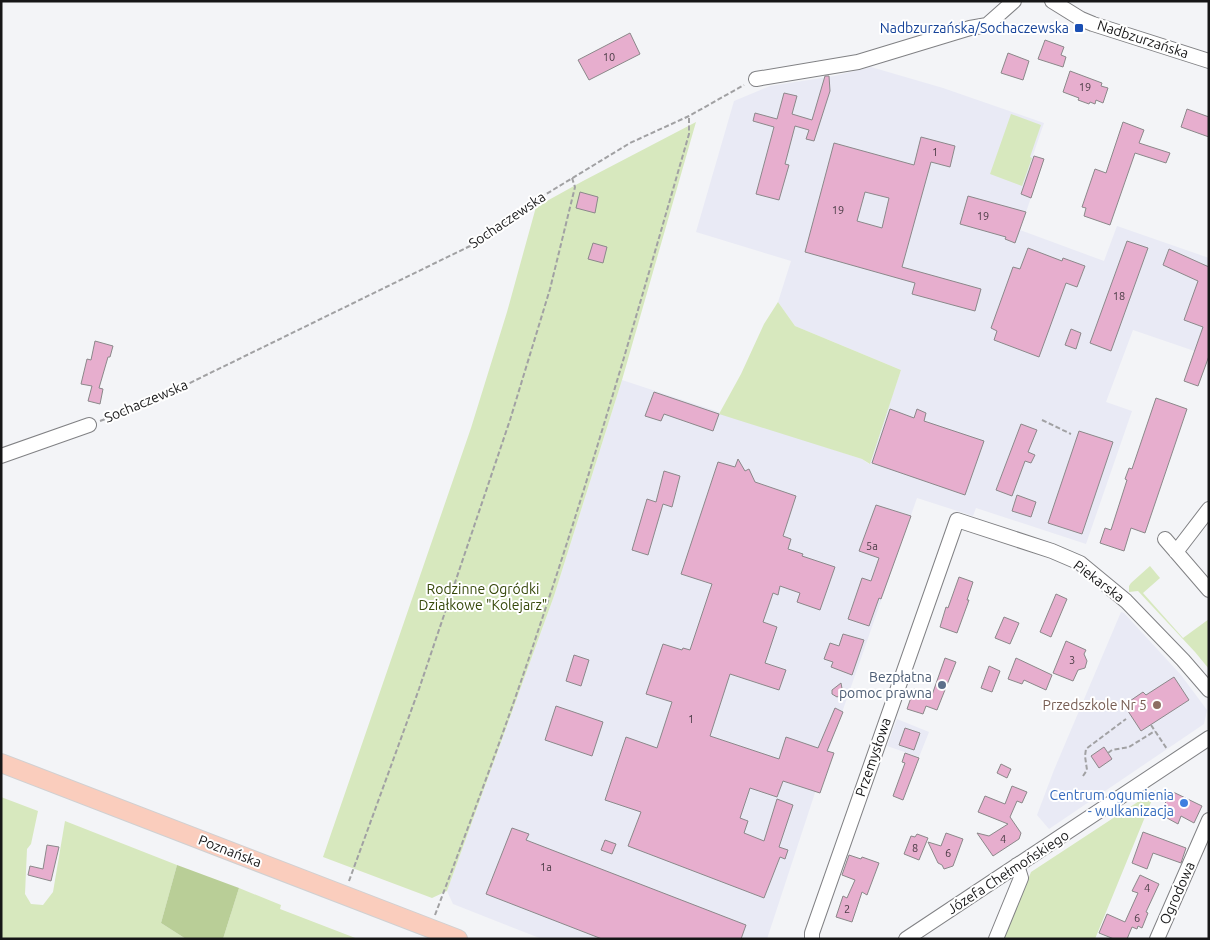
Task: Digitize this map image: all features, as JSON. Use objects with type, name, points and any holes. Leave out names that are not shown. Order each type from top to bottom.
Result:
[{"type":"main road","name":"Poznańska","points":[[1,763],[458,939]]},
{"type":"street","points":[[756,79],[858,62],[970,28],[987,25],[1014,1]]},
{"type":"street","name":"Nadbzurzańska","points":[[1052,1],[1088,22],[1209,60]]},
{"type":"street","name":"Sochaczewska","points":[[1,456],[89,425]]},
{"type":"street","points":[[1176,552],[1209,509]]},
{"type":"street","name":"Piekarska","points":[[957,520],[1039,547],[1080,563],[1126,600],[1184,660],[1209,690]]},
{"type":"street","name":"Przemysłowa","points":[[812,939],[812,933],[957,520]]},
{"type":"street","points":[[1165,539],[1209,590]]},
{"type":"street","name":"Józefa Chełmońskiego","points":[[906,939],[1209,738]]},
{"type":"street","name":"Ogrodowa","points":[[1157,939],[1209,820]]},
{"type":"street","points":[[996,939],[1021,878],[1017,865]]},
{"type":"path","name":"Sochaczewska","points":[[89,425],[153,401],[470,246],[543,196],[630,143],[688,116],[756,79]]},
{"type":"path","points":[[434,917],[517,692],[600,437],[689,134],[688,116]]},
{"type":"path","points":[[348,884],[419,689],[510,420],[550,289],[575,186],[572,178]]},
{"type":"path","points":[[1042,420],[1071,434]]},
{"type":"path","points":[[1083,776],[1087,770],[1086,749],[1126,719]]},
{"type":"path","points":[[1151,725],[1168,751]]},
{"type":"path","points":[[1108,753],[1112,750],[1129,746],[1155,731]]},
{"type":"shaded area","points":[[871,67],[943,88],[1044,123],[1033,155],[1044,159],[1020,230],[1104,261],[1117,226],[1209,258],[1209,356],[1133,330],[1106,402],[1132,411],[1086,544],[976,508],[973,516],[917,498],[831,744],[767,939],[542,939],[453,904],[447,891],[554,596],[622,380],[862,459],[869,464],[901,370],[795,326],[778,302],[791,261],[696,232],[734,101],[770,86],[834,76]]},
{"type":"shaded area","points":[[1121,612],[1181,675],[1207,710],[1204,724],[1049,829],[1037,815]]},
{"type":"shaded area","points":[[897,719],[929,732],[919,757],[887,746]]},
{"type":"green space","points":[[1011,114],[1041,125],[1022,186],[990,174]]},
{"type":"green space","name":"Rodzinne Ogródki Działkowe \"Kolejarz\"","points":[[696,122],[622,380],[554,596],[447,891],[432,898],[323,857],[471,428],[507,312],[536,207]]},
{"type":"green space","points":[[778,302],[795,326],[901,370],[870,464],[862,459],[719,414],[741,374],[764,324]]},
{"type":"green space","points":[[1150,566],[1160,578],[1143,593],[1183,638],[1209,619],[1209,669],[1138,591],[1129,592],[1131,583]]},
{"type":"green space","points":[[1156,790],[1095,939],[1004,939],[1031,872]]},
{"type":"green space","points":[[1,797],[38,811],[31,844],[27,849],[25,894],[31,904],[43,905],[53,892],[65,821],[177,865],[161,923],[186,939],[1,939]]},
{"type":"green space","points":[[177,865],[239,888],[223,939],[186,939],[161,923]]},
{"type":"green space","points":[[239,888],[281,905],[280,909],[358,939],[223,939]]},
{"type":"building","points":[[630,33],[640,54],[589,80],[578,60]]},
{"type":"building","points":[[1045,40],[1064,47],[1061,55],[1066,57],[1063,67],[1038,59]]},
{"type":"building","points":[[1008,53],[1029,61],[1023,80],[1001,73]]},
{"type":"building","points":[[1070,71],[1102,83],[1101,86],[1108,88],[1103,103],[1096,100],[1095,104],[1090,102],[1089,104],[1063,92]]},
{"type":"building","points":[[825,76],[829,76],[830,91],[814,141],[806,139],[809,130],[795,126],[785,164],[789,165],[779,200],[756,194],[774,127],[753,121],[755,113],[777,119],[784,93],[797,96],[792,114],[812,120]]},
{"type":"building","points":[[1187,109],[1209,117],[1209,137],[1181,127]]},
{"type":"building","points":[[1123,122],[1144,130],[1139,143],[1170,153],[1166,163],[1135,153],[1110,225],[1084,216],[1086,208],[1082,207],[1095,169],[1106,173]]},
{"type":"building","points":[[921,137],[955,146],[950,167],[931,162],[902,267],[981,289],[975,311],[912,294],[915,283],[805,252],[834,143],[914,165]],"holes":[[[865,192],[889,198],[882,228],[857,221]]]},
{"type":"building","points":[[1034,156],[1044,159],[1031,198],[1021,194]]},
{"type":"building","points":[[580,192],[598,197],[595,213],[576,208]]},
{"type":"building","points":[[968,196],[1026,212],[1015,243],[1005,239],[1006,237],[960,224]]},
{"type":"building","points":[[1127,241],[1148,248],[1111,351],[1090,343]]},
{"type":"building","points":[[593,243],[607,247],[603,263],[588,259]]},
{"type":"building","points":[[1028,248],[1062,261],[1063,258],[1085,266],[1077,287],[1066,283],[1039,357],[994,340],[997,331],[991,328],[1013,267],[1020,269]]},
{"type":"building","points":[[1169,249],[1209,267],[1209,356],[1198,386],[1184,381],[1203,327],[1184,320],[1198,281],[1163,265]]},
{"type":"building","points":[[1071,329],[1081,333],[1076,349],[1065,345]]},
{"type":"building","points":[[95,341],[113,346],[99,388],[103,389],[100,404],[88,401],[92,386],[81,384],[87,359],[91,360]]},
{"type":"building","points":[[654,392],[719,414],[713,431],[664,414],[661,421],[645,416]]},
{"type":"building","points":[[1156,398],[1187,409],[1145,533],[1131,528],[1124,551],[1100,543],[1105,528],[1111,530],[1127,480],[1125,479],[1129,468],[1132,469]]},
{"type":"building","points":[[890,409],[914,418],[917,409],[926,413],[924,421],[984,441],[965,495],[872,463]]},
{"type":"building","points":[[1021,424],[1037,430],[1028,452],[1035,455],[1031,463],[1025,461],[1012,496],[996,490]]},
{"type":"building","points":[[1079,431],[1113,442],[1082,534],[1048,523]]},
{"type":"building","points":[[738,459],[745,471],[749,469],[755,482],[796,496],[783,536],[791,539],[788,549],[803,554],[802,556],[835,567],[820,610],[797,602],[800,593],[780,586],[778,595],[773,593],[763,622],[777,627],[765,663],[786,670],[779,690],[730,674],[710,736],[779,759],[786,737],[818,748],[835,708],[843,712],[827,751],[834,753],[820,793],[783,781],[777,797],[750,788],[740,818],[748,821],[744,833],[764,841],[777,799],[793,805],[779,847],[788,850],[785,859],[780,857],[764,898],[628,846],[641,812],[605,800],[626,737],[657,748],[672,702],[646,694],[663,644],[682,650],[683,648],[690,650],[712,584],[681,574],[718,462],[735,467]]},
{"type":"building","points":[[664,471],[680,476],[672,507],[663,504],[648,555],[632,550],[647,499],[656,502]]},
{"type":"building","points":[[1017,495],[1036,502],[1031,517],[1012,511]]},
{"type":"building","points":[[876,505],[911,516],[881,599],[879,598],[869,626],[848,619],[862,578],[871,581],[879,558],[859,551]]},
{"type":"building","points":[[959,577],[973,582],[967,600],[969,600],[957,633],[940,627]]},
{"type":"building","points":[[1056,594],[1067,599],[1051,637],[1040,632]]},
{"type":"building","points":[[1004,617],[1019,623],[1010,644],[995,638]]},
{"type":"building","points":[[843,634],[864,640],[852,675],[831,667],[833,662],[824,659],[830,643],[839,646]]},
{"type":"building","points":[[1066,641],[1086,650],[1084,654],[1087,661],[1085,668],[1078,670],[1073,681],[1053,673]]},
{"type":"building","points":[[574,655],[589,660],[581,686],[566,681]]},
{"type":"building","points":[[945,658],[956,662],[937,710],[926,706],[923,714],[907,709],[914,689],[932,695]]},
{"type":"building","points":[[1016,658],[1052,675],[1046,690],[1024,680],[1022,684],[1008,679]]},
{"type":"building","points":[[989,666],[1000,671],[992,692],[981,688]]},
{"type":"building","points":[[1174,677],[1189,700],[1141,731],[1124,705],[1143,692],[1146,695]]},
{"type":"building","points":[[841,683],[843,694],[837,697],[832,694],[832,690]]},
{"type":"building","points":[[556,706],[603,722],[592,756],[545,740]]},
{"type":"building","points":[[905,728],[920,733],[914,750],[899,745]]},
{"type":"building","points":[[1104,747],[1112,759],[1099,768],[1091,756]]},
{"type":"building","points":[[905,753],[919,758],[903,800],[893,796],[905,763],[902,762]]},
{"type":"building","points":[[1001,764],[1011,769],[1007,778],[997,773]]},
{"type":"building","points":[[1012,786],[1027,792],[1022,803],[1017,801],[1010,817],[1021,833],[1019,839],[993,856],[977,833],[989,836],[1008,824],[978,812],[985,796],[1005,804]]},
{"type":"building","points":[[1171,791],[1202,806],[1194,823],[1181,816],[1178,824],[1167,818],[1169,814],[1162,810]]},
{"type":"building","points":[[512,828],[529,834],[526,840],[746,925],[741,939],[602,939],[486,894]]},
{"type":"building","points":[[1143,832],[1186,848],[1181,863],[1153,853],[1147,869],[1132,863]]},
{"type":"building","points":[[946,833],[963,839],[953,866],[944,869],[938,863],[928,842],[941,846]]},
{"type":"building","points":[[917,834],[928,838],[919,860],[904,854],[911,836],[915,837]]},
{"type":"building","points":[[605,840],[616,844],[612,854],[601,850]]},
{"type":"building","points":[[47,845],[59,847],[51,881],[28,875],[30,866],[43,869]]},
{"type":"building","points":[[849,855],[879,863],[867,895],[862,892],[852,922],[836,917],[843,896],[847,898],[855,880],[842,875]]},
{"type":"building","points":[[1140,875],[1159,884],[1146,912],[1148,913],[1142,928],[1138,926],[1137,929],[1132,927],[1127,939],[1114,939],[1099,933],[1107,914],[1125,922],[1138,893],[1132,891]]},
{"type":"place","name":"Nadbzurzańska/Sochaczewska","points":[[1079,28]]},
{"type":"place","name":"Bezpłatna pomoc prawna","points":[[942,685]]},
{"type":"place","name":"Przedszkole Nr 5","points":[[1157,705]]},
{"type":"place","name":"Centrum ogumienia - wulkanizacja","points":[[1184,803]]}]
